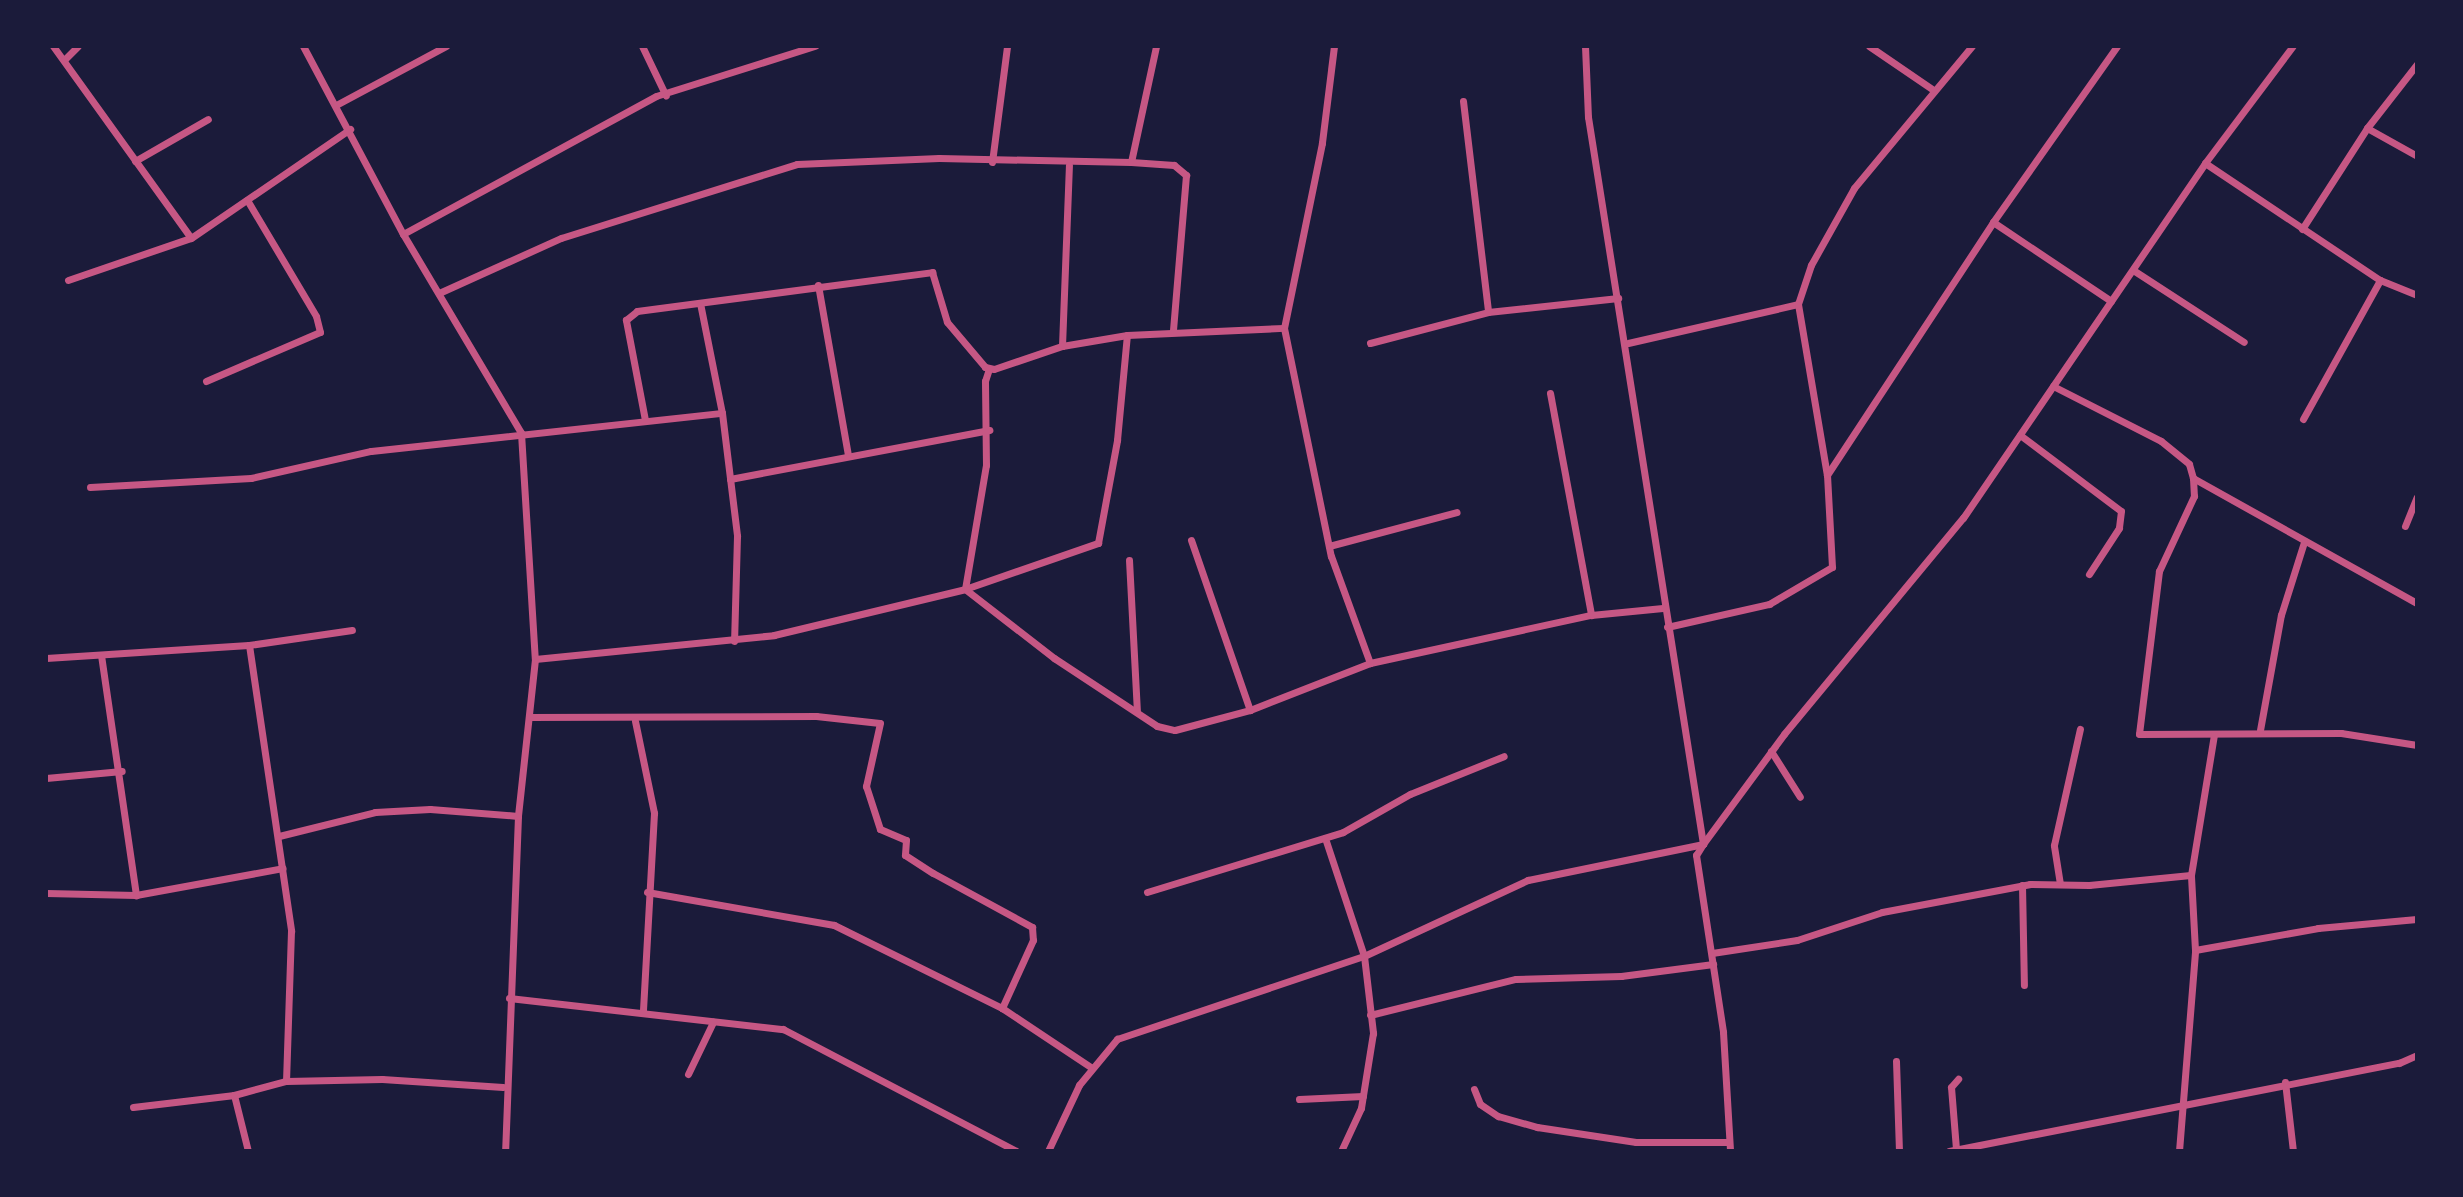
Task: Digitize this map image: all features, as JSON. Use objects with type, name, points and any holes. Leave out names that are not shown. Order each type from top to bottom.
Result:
[{"type":"street","points":[[53,46],[191,238]]},
{"type":"street","points":[[65,59],[78,46]]},
{"type":"street","points":[[303,46],[350,129],[403,234],[521,433],[535,659],[518,816],[503,1087],[505,1151]]},
{"type":"street","points":[[336,105],[446,46]]},
{"type":"street","points":[[642,46],[666,96]]},
{"type":"street","points":[[403,234],[656,96],[666,96],[815,46]]},
{"type":"street","points":[[992,162],[1007,46]]},
{"type":"street","points":[[1131,162],[1156,46]]},
{"type":"street","points":[[1334,46],[1322,143],[1284,328],[1329,546],[1370,663]]},
{"type":"street","points":[[1585,46],[1588,117],[1628,343],[1663,608],[1703,844]]},
{"type":"street","points":[[1869,46],[1932,89]]},
{"type":"street","points":[[1667,627],[1769,604],[1832,567],[1827,475],[1798,304],[1811,265],[1854,188],[1932,89],[1972,46]]},
{"type":"street","points":[[1827,475],[1993,222],[2117,46]]},
{"type":"street","points":[[1730,1151],[1712,953],[1696,855],[1771,751],[1910,589],[2020,435],[2205,163],[2293,46]]},
{"type":"street","points":[[2302,229],[2367,128],[2417,64]]},
{"type":"street","points":[[1463,101],[1488,312]]},
{"type":"street","points":[[135,161],[208,119]]},
{"type":"street","points":[[2367,128],[2417,156]]},
{"type":"street","points":[[68,280],[191,238],[350,129]]},
{"type":"street","points":[[439,293],[561,238],[797,164],[939,158],[1069,165],[1131,162],[1174,165],[1186,175],[1173,330]]},
{"type":"street","points":[[2205,163],[2380,280],[2417,295]]},
{"type":"street","points":[[1062,346],[1069,165]]},
{"type":"street","points":[[206,381],[320,332],[316,316],[247,200]]},
{"type":"street","points":[[1993,222],[2111,301]]},
{"type":"street","points":[[2133,270],[2244,342]]},
{"type":"street","points":[[645,420],[628,317],[637,311],[932,272],[947,322],[989,369]]},
{"type":"street","points":[[2303,419],[2380,280]]},
{"type":"street","points":[[818,285],[848,455]]},
{"type":"street","points":[[1370,343],[1488,312],[1618,298]]},
{"type":"street","points":[[700,303],[722,413],[737,536],[734,641]]},
{"type":"street","points":[[1628,343],[1798,304]]},
{"type":"street","points":[[989,369],[1062,346],[1127,335],[1173,330],[1284,328]]},
{"type":"street","points":[[535,659],[734,641],[965,589],[1098,543],[1117,440],[1127,335]]},
{"type":"street","points":[[965,589],[989,430],[985,381],[989,369]]},
{"type":"street","points":[[2053,386],[2161,441],[2189,464],[2193,478],[2194,496],[2159,571],[2137,729],[2145,738],[2260,730],[2341,733],[2417,745]]},
{"type":"street","points":[[1550,393],[1591,615]]},
{"type":"street","points":[[90,487],[251,478],[371,451],[722,413]]},
{"type":"street","points":[[730,479],[989,430]]},
{"type":"street","points":[[2020,435],[2121,511],[2119,528],[2089,574]]},
{"type":"street","points":[[2193,478],[2417,603]]},
{"type":"street","points":[[2405,526],[2417,497]]},
{"type":"street","points":[[1329,546],[1457,512]]},
{"type":"street","points":[[1191,540],[1250,710]]},
{"type":"street","points":[[2260,730],[2281,615],[2304,542]]},
{"type":"street","points":[[1129,560],[1137,712]]},
{"type":"street","points":[[965,589],[1137,712],[1175,730],[1250,710],[1370,663],[1591,615],[1663,608]]},
{"type":"street","points":[[46,658],[249,645],[352,630]]},
{"type":"street","points":[[249,645],[291,931],[286,1081]]},
{"type":"street","points":[[101,655],[122,771],[136,895]]},
{"type":"street","points":[[529,717],[635,721],[816,716],[880,723],[866,786],[880,829],[906,840],[905,855],[1032,927],[1033,940],[1002,1008]]},
{"type":"street","points":[[635,721],[654,813],[647,892],[643,1010]]},
{"type":"street","points":[[2060,884],[2054,845],[2080,729]]},
{"type":"street","points":[[2179,1151],[2180,1102],[2195,950],[2191,875],[2214,735]]},
{"type":"street","points":[[1771,751],[1800,797]]},
{"type":"street","points":[[1147,892],[1325,838],[1410,794],[1504,756]]},
{"type":"street","points":[[46,778],[122,771]]},
{"type":"street","points":[[279,836],[375,812],[430,809],[518,816]]},
{"type":"street","points":[[1325,838],[1364,956],[1370,1015],[1363,1096],[1341,1151]]},
{"type":"street","points":[[1048,1151],[1092,1068],[1117,1039],[1155,1023],[1364,956],[1528,880],[1703,844]]},
{"type":"street","points":[[46,893],[136,895],[283,868]]},
{"type":"street","points":[[1712,953],[1797,940],[1882,912],[2022,885],[2191,875]]},
{"type":"street","points":[[2022,885],[2024,985]]},
{"type":"street","points":[[647,892],[834,925],[1002,1008],[1092,1068]]},
{"type":"street","points":[[2195,950],[2318,928],[2417,919]]},
{"type":"street","points":[[1370,1015],[1516,979],[1621,976],[1713,964]]},
{"type":"street","points":[[509,998],[643,1010],[713,1022],[783,1029],[1016,1151]]},
{"type":"street","points":[[688,1074],[713,1022]]},
{"type":"street","points":[[1958,1079],[1951,1087],[1952,1150],[2180,1102],[2399,1063],[2417,1055]]},
{"type":"street","points":[[1896,1061],[1899,1151]]},
{"type":"street","points":[[133,1107],[234,1095],[286,1081],[382,1079],[503,1087]]},
{"type":"street","points":[[2285,1082],[2293,1151]]},
{"type":"street","points":[[1474,1089],[1480,1104],[1498,1116],[1550,1129],[1636,1142],[1728,1142]]},
{"type":"street","points":[[234,1095],[248,1151]]},
{"type":"street","points":[[1299,1099],[1363,1096]]}]
